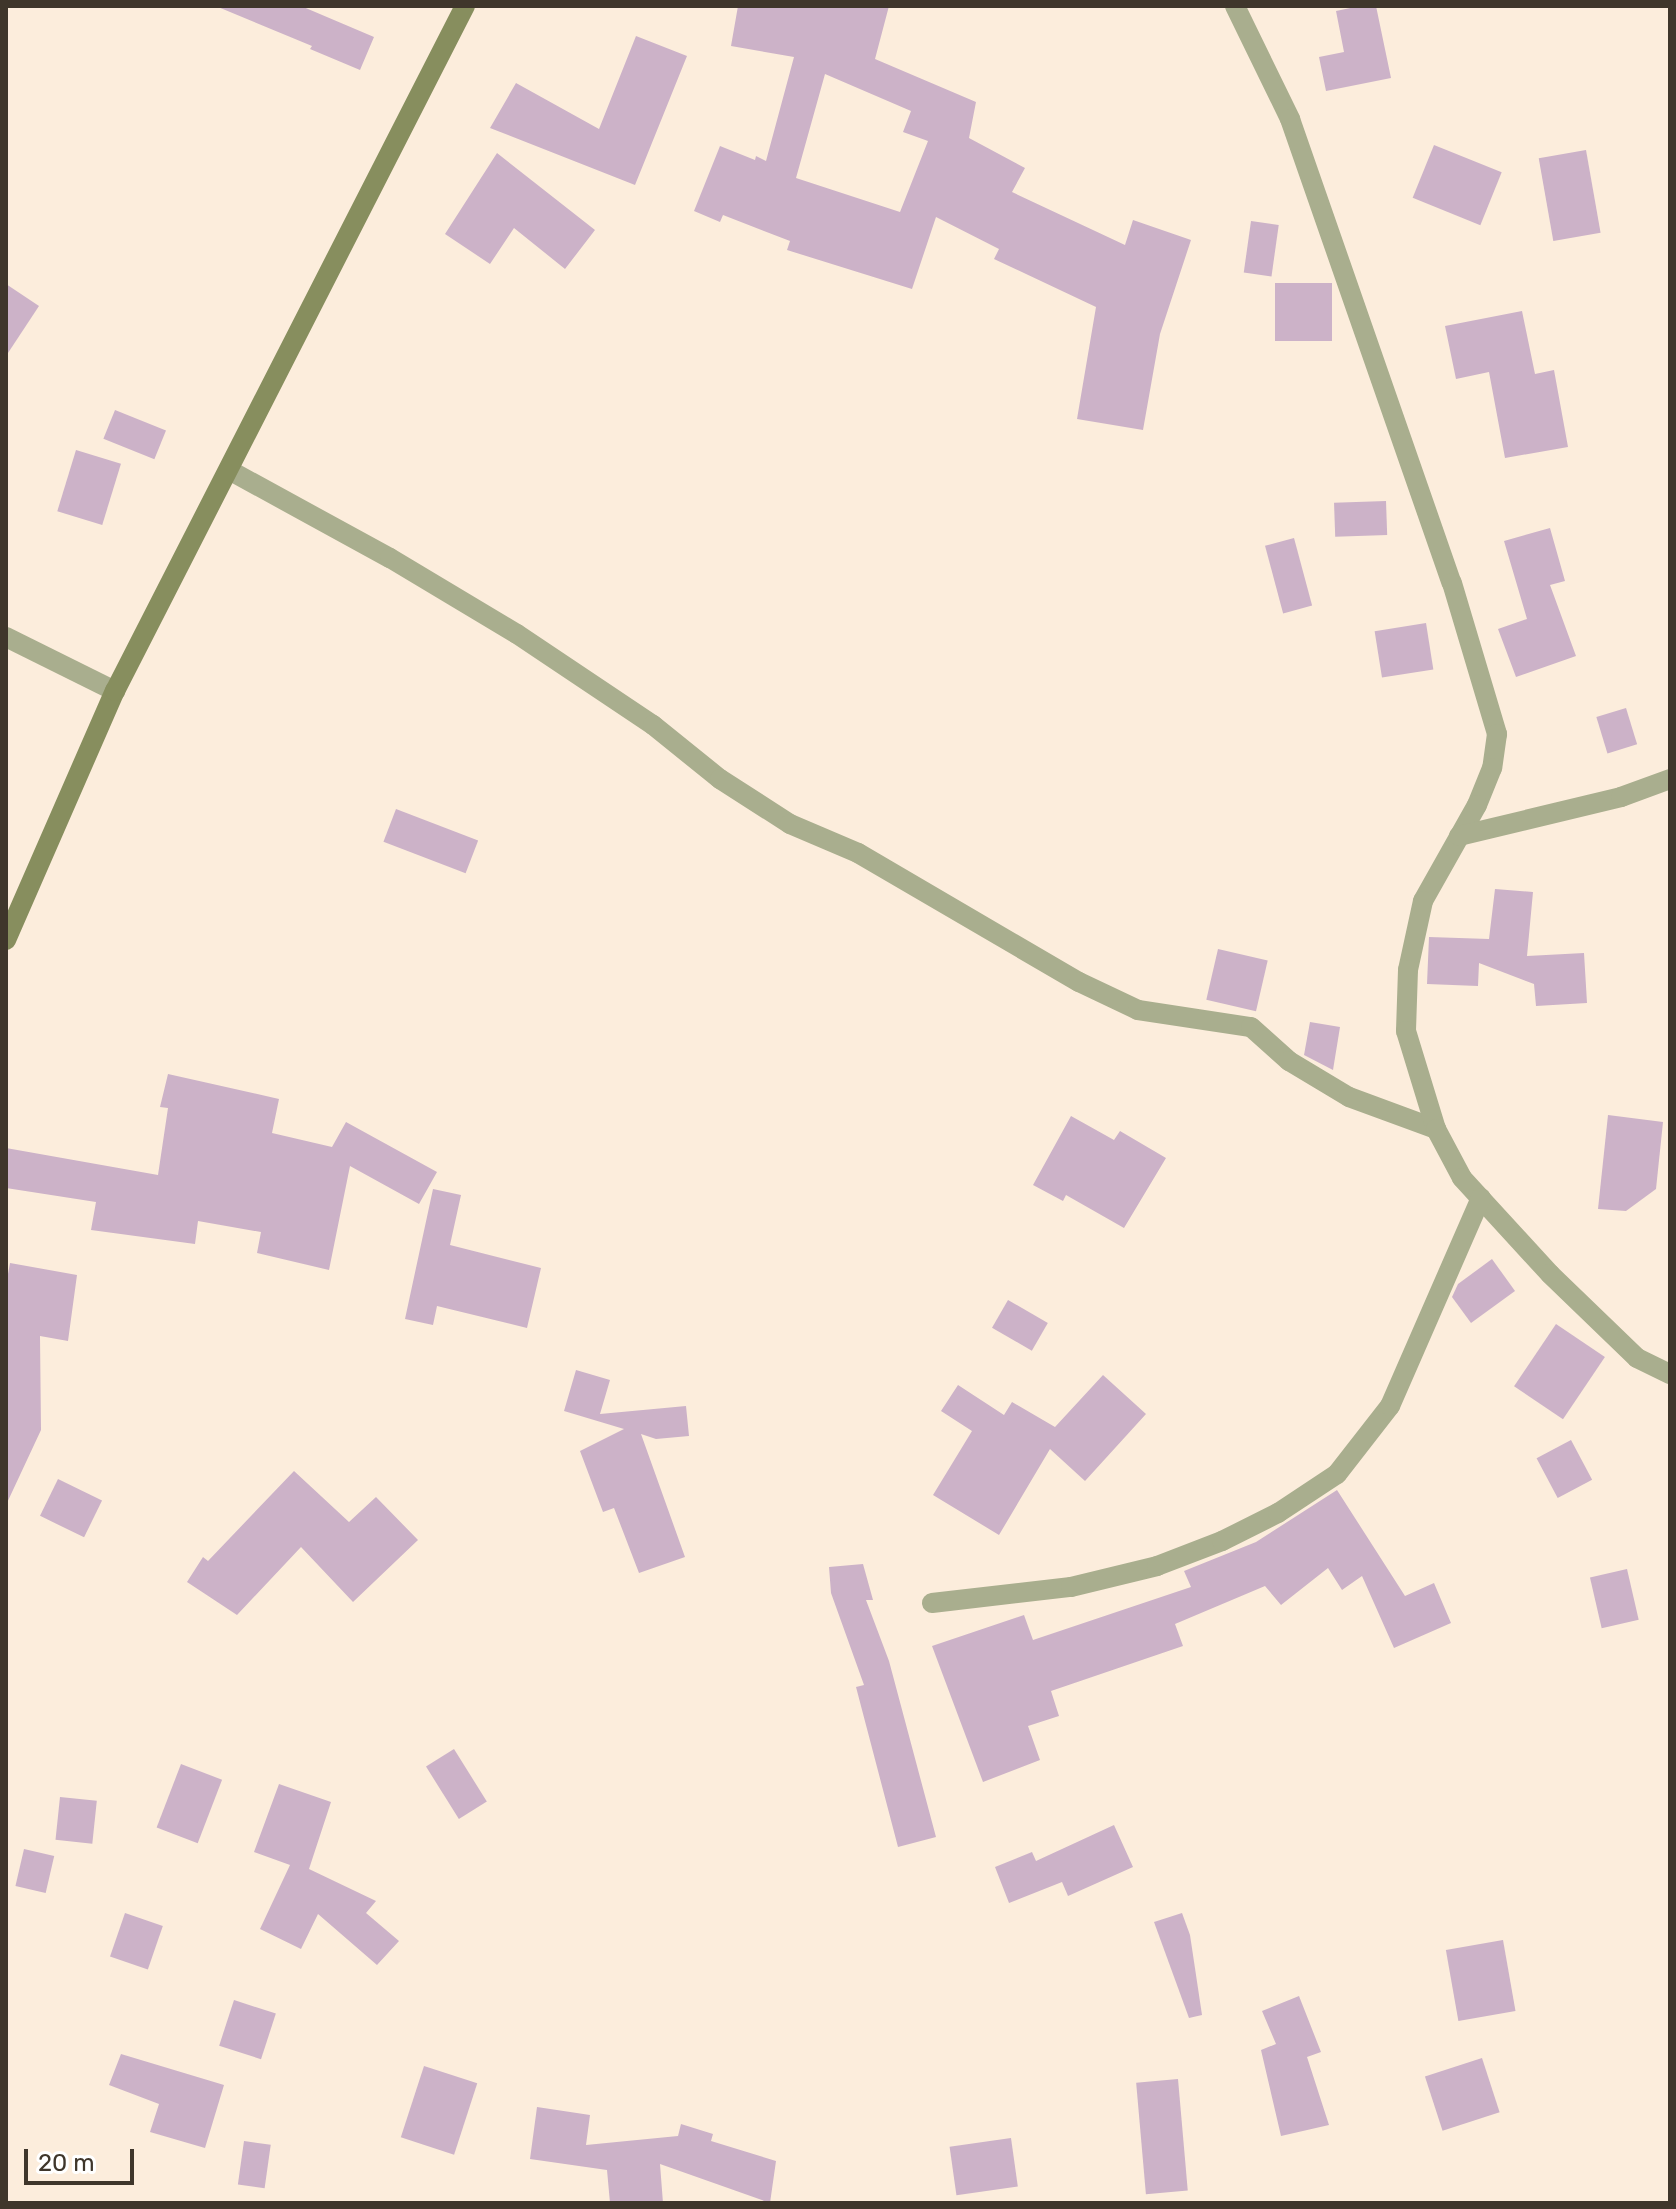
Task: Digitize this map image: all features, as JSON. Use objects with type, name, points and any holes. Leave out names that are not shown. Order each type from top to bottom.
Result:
[{"type":"street","points":[[6,940],[115,691],[465,6]]},
{"type":"street","points":[[1235,6],[1290,119],[1452,583],[1497,734],[1492,768],[1477,805],[1423,901],[1408,970],[1406,1031],[1436,1129],[1462,1178],[1550,1274],[1637,1358],[1670,1374]]},
{"type":"street","points":[[229,470],[390,558],[517,634],[653,725],[720,779],[790,824],[858,853],[1079,982],[1138,1010],[1251,1027],[1289,1061],[1349,1097],[1436,1129]]},
{"type":"street","points":[[6,637],[115,691]]},
{"type":"street","points":[[1459,836],[1621,797],[1670,779]]},
{"type":"street","points":[[932,1603],[1071,1587],[1157,1566],[1222,1541],[1278,1513],[1337,1474],[1390,1406],[1481,1198]]},
{"type":"building","points":[[301,6],[374,37],[360,70],[310,49],[312,46],[218,7]]},
{"type":"building","points":[[738,6],[889,6],[875,59],[976,102],[969,138],[1025,168],[1012,192],[1125,245],[1133,220],[1191,240],[1160,334],[1143,430],[1077,419],[1096,307],[994,259],[999,249],[936,217],[912,289],[787,250],[790,241],[723,215],[720,222],[694,211],[720,146],[755,160],[756,156],[766,161],[794,57],[731,46]],"holes":[[[825,74],[911,111],[903,132],[928,141],[900,212],[796,178]]]},
{"type":"building","points":[[1376,6],[1391,78],[1326,91],[1319,57],[1344,52],[1336,11]]},
{"type":"building","points":[[636,36],[687,56],[635,185],[490,128],[516,83],[599,129]]},
{"type":"building","points":[[1434,145],[1502,172],[1480,225],[1413,198]]},
{"type":"building","points":[[1586,150],[1601,233],[1553,241],[1539,158]]},
{"type":"building","points":[[497,153],[595,230],[565,269],[514,228],[490,264],[445,234]]},
{"type":"building","points":[[1251,221],[1279,225],[1271,276],[1244,272]]},
{"type":"building","points":[[1275,283],[1332,283],[1332,341],[1275,341]]},
{"type":"building","points":[[6,284],[39,306],[6,356]]},
{"type":"building","points":[[1522,311],[1535,374],[1554,370],[1568,447],[1505,458],[1489,372],[1456,379],[1445,326]]},
{"type":"building","points":[[115,410],[166,431],[154,459],[103,439]]},
{"type":"building","points":[[76,450],[121,464],[102,525],[57,511]]},
{"type":"building","points":[[1386,501],[1387,535],[1335,537],[1334,503]]},
{"type":"building","points":[[1550,528],[1565,581],[1550,585],[1576,656],[1516,677],[1498,629],[1527,619],[1504,541]]},
{"type":"building","points":[[1294,538],[1312,606],[1283,613],[1265,546]]},
{"type":"building","points":[[1426,623],[1433,669],[1382,678],[1375,631]]},
{"type":"building","points":[[1626,708],[1637,744],[1607,753],[1596,717]]},
{"type":"building","points":[[396,809],[478,841],[466,873],[383,842]]},
{"type":"building","points":[[1495,889],[1533,892],[1527,956],[1584,953],[1587,1003],[1536,1006],[1534,984],[1479,963],[1478,986],[1427,984],[1429,937],[1489,939]]},
{"type":"building","points":[[1218,949],[1268,960],[1256,1011],[1206,1000]]},
{"type":"building","points":[[1310,1022],[1340,1027],[1333,1070],[1304,1055]]},
{"type":"building","points":[[168,1074],[279,1099],[272,1133],[332,1147],[346,1122],[437,1172],[419,1204],[350,1166],[329,1270],[257,1253],[261,1232],[198,1221],[195,1244],[91,1230],[96,1202],[6,1188],[6,1148],[158,1175],[168,1108],[160,1107]]},
{"type":"building","points":[[1608,1115],[1663,1122],[1656,1189],[1626,1211],[1598,1209]]},
{"type":"building","points":[[1071,1116],[1114,1140],[1120,1131],[1166,1158],[1124,1228],[1066,1195],[1063,1201],[1033,1185]]},
{"type":"building","points":[[433,1189],[461,1195],[450,1245],[541,1268],[527,1328],[437,1306],[433,1325],[405,1319]]},
{"type":"building","points":[[1492,1259],[1515,1291],[1471,1323],[1452,1297],[1458,1284]]},
{"type":"building","points":[[10,1263],[77,1275],[68,1341],[40,1336],[41,1430],[6,1505],[6,1285]]},
{"type":"building","points":[[1008,1300],[1048,1323],[1032,1351],[992,1328]]},
{"type":"building","points":[[1556,1324],[1605,1357],[1563,1419],[1514,1386]]},
{"type":"building","points":[[576,1370],[610,1380],[600,1414],[686,1406],[689,1436],[656,1439],[641,1434],[685,1557],[639,1573],[614,1508],[603,1512],[580,1451],[624,1429],[564,1411]]},
{"type":"building","points":[[1103,1375],[1146,1414],[1085,1481],[1050,1449],[999,1535],[933,1495],[972,1431],[941,1411],[958,1385],[1004,1415],[1012,1402],[1055,1427]]},
{"type":"building","points":[[1571,1440],[1592,1480],[1558,1498],[1537,1458]]},
{"type":"building","points":[[294,1471],[349,1522],[376,1497],[418,1540],[353,1602],[301,1547],[237,1615],[187,1582],[203,1557],[208,1561]]},
{"type":"building","points":[[58,1479],[102,1500],[84,1537],[40,1516]]},
{"type":"building","points":[[1337,1490],[1405,1596],[1434,1583],[1451,1623],[1394,1648],[1362,1576],[1342,1590],[1328,1568],[1281,1605],[1265,1586],[1175,1624],[1183,1646],[1051,1691],[1059,1716],[1028,1726],[1040,1760],[983,1782],[932,1646],[1024,1615],[1033,1640],[1191,1587],[1184,1571],[1256,1542]]},
{"type":"building","points":[[863,1564],[873,1600],[866,1600],[889,1661],[936,1837],[898,1847],[856,1687],[864,1685],[831,1593],[829,1567]]},
{"type":"building","points":[[1627,1569],[1639,1620],[1602,1628],[1590,1578]]},
{"type":"building","points":[[454,1749],[487,1802],[459,1819],[426,1766]]},
{"type":"building","points":[[181,1764],[222,1780],[198,1843],[157,1827]]},
{"type":"building","points":[[279,1784],[331,1802],[309,1869],[376,1901],[366,1913],[399,1941],[377,1965],[318,1914],[301,1949],[260,1929],[290,1865],[254,1852]]},
{"type":"building","points":[[60,1797],[97,1801],[92,1844],[56,1840]]},
{"type":"building","points":[[1114,1825],[1133,1867],[1068,1896],[1062,1882],[1009,1903],[995,1867],[1032,1852],[1036,1861]]},
{"type":"building","points":[[24,1849],[54,1856],[46,1893],[15,1886]]},
{"type":"building","points":[[125,1913],[163,1926],[148,1970],[110,1956]]},
{"type":"building","points":[[1182,1913],[1190,1935],[1202,2015],[1189,2018],[1154,1922]]},
{"type":"building","points":[[1503,1940],[1516,2011],[1458,2021],[1446,1950]]},
{"type":"building","points":[[1299,1996],[1321,2052],[1307,2057],[1329,2125],[1281,2136],[1261,2050],[1276,2044],[1262,2011]]},
{"type":"building","points":[[234,2000],[276,2014],[261,2059],[219,2046]]},
{"type":"building","points":[[121,2054],[224,2085],[205,2148],[150,2132],[159,2104],[109,2085]]},
{"type":"building","points":[[1482,2058],[1500,2112],[1443,2131],[1425,2077]]},
{"type":"building","points":[[424,2066],[477,2083],[454,2155],[401,2137]]},
{"type":"building","points":[[1178,2079],[1188,2191],[1146,2194],[1136,2083]]},
{"type":"building","points":[[537,2107],[590,2115],[586,2145],[678,2136],[681,2124],[713,2134],[711,2141],[776,2161],[770,2203],[660,2164],[663,2203],[610,2203],[607,2170],[530,2159]]},
{"type":"building","points":[[1011,2138],[1018,2187],[956,2195],[950,2147]]},
{"type":"building","points":[[244,2141],[271,2145],[265,2188],[238,2185]]}]
